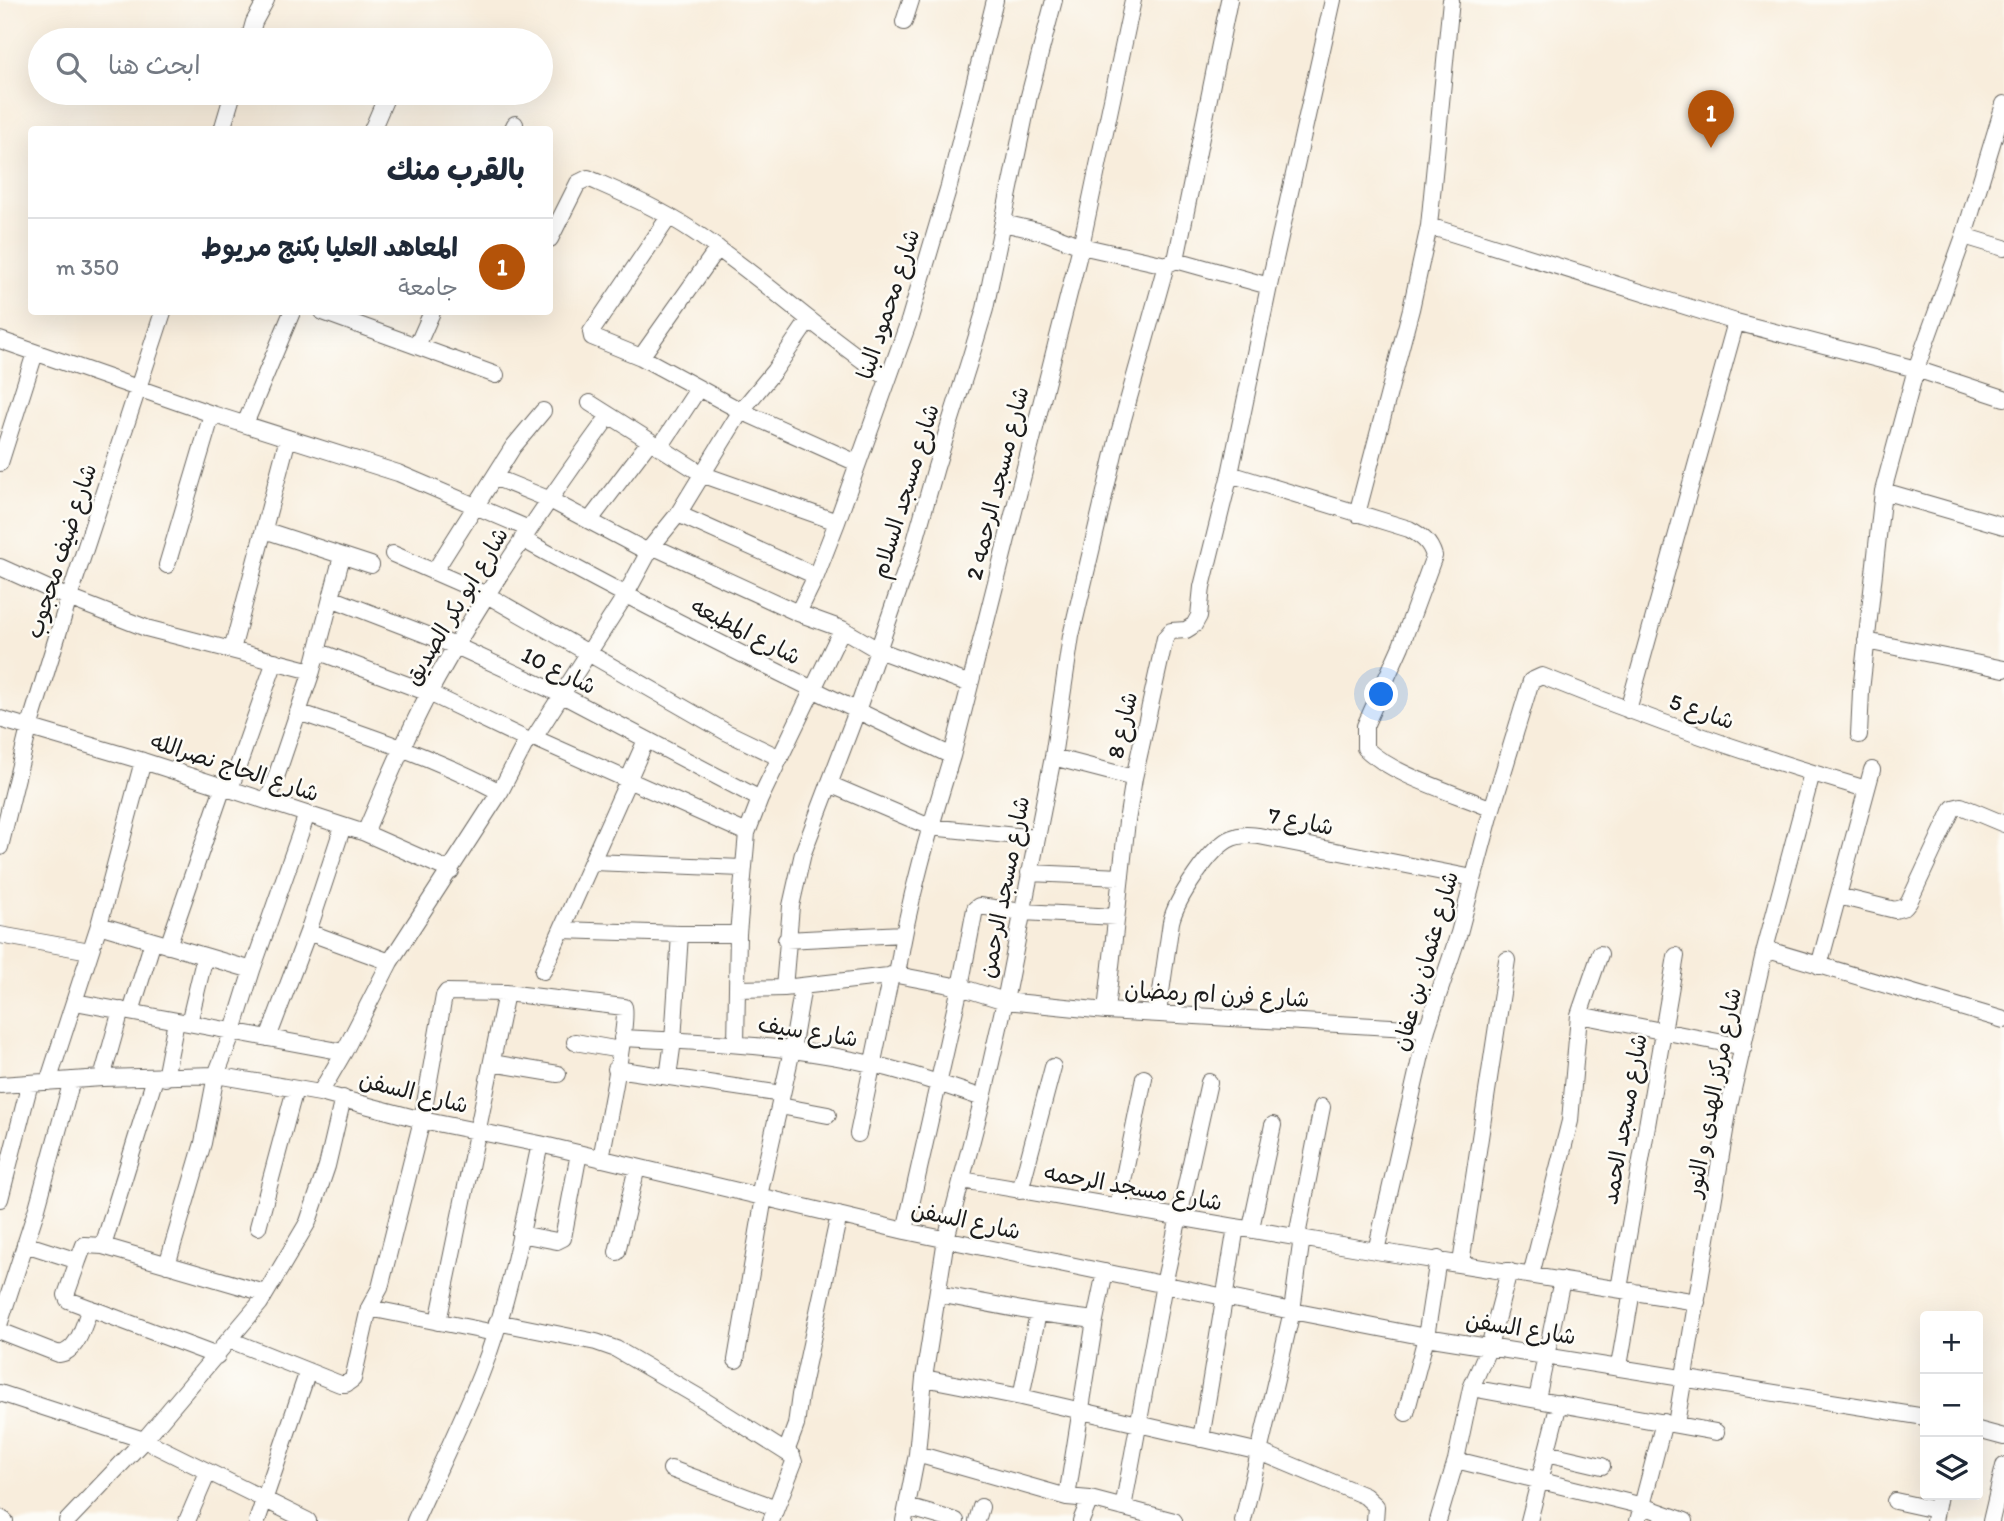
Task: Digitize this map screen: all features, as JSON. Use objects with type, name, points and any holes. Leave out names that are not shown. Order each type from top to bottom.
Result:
[{"type":"street","points":[[252,28],[266,0]]},
{"type":"street","points":[[904,22],[911,0]]},
{"type":"street","name":"شارع محمود البنا","points":[[797,613],[816,576],[837,522],[909,321],[946,200],[995,0]]},
{"type":"street","name":"شارع مسجد السلام","points":[[784,988],[786,940],[803,853],[857,711],[912,551],[985,309],[1029,96],[1054,0]]},
{"type":"street","name":"شارع مسجد الرحمه 2","points":[[894,975],[1081,246],[1133,0]]},
{"type":"street","name":"شارع مسجد الرحمن","points":[[905,1514],[917,1454],[924,1378],[946,1239],[1005,1001],[1053,757],[1071,636],[1118,437],[1171,262],[1229,0]]},
{"type":"street","name":"شارع 8","points":[[1106,1011],[1134,778],[1165,638],[1171,631],[1182,631],[1194,625],[1199,616],[1202,587],[1230,474],[1333,0]]},
{"type":"street","points":[[1357,514],[1411,309],[1429,226],[1451,0]]},
{"type":"street","points":[[1859,735],[1866,641],[1883,491],[1916,369],[1964,236],[2004,104]]},
{"type":"street","points":[[223,126],[229,105]]},
{"type":"street","points":[[374,126],[382,105]]},
{"type":"street","points":[[553,233],[578,183],[585,178],[669,217],[718,248],[838,344],[888,378]]},
{"type":"street","points":[[669,217],[590,335],[593,339],[641,357],[741,411],[857,463]]},
{"type":"street","points":[[1003,223],[1047,233],[1081,246],[1171,262],[1269,286]]},
{"type":"street","points":[[1429,226],[1736,321],[1916,369],[2004,398]]},
{"type":"street","points":[[1964,236],[2004,248]]},
{"type":"street","points":[[641,357],[718,248]]},
{"type":"street","name":"شارع ضيف محجوب","points":[[0,848],[29,727],[162,315]]},
{"type":"street","points":[[245,424],[291,315]]},
{"type":"street","points":[[331,315],[496,375]]},
{"type":"street","points":[[417,346],[431,315]]},
{"type":"street","points":[[320,1093],[390,962],[451,871],[530,739],[562,695],[625,596],[650,549],[704,475],[741,411],[774,371],[809,320]]},
{"type":"street","points":[[1628,710],[1736,321]]},
{"type":"street","name":"شارع المطبعه","points":[[0,341],[212,414],[420,481],[475,506],[526,534],[625,596],[952,756]]},
{"type":"street","points":[[0,463],[35,353]]},
{"type":"street","points":[[590,520],[698,389]]},
{"type":"street","points":[[590,403],[704,475],[837,522]]},
{"type":"street","points":[[434,572],[513,447],[543,411]]},
{"type":"street","points":[[167,565],[212,414]]},
{"type":"street","name":"شارع ابو بكر الصديق","points":[[365,833],[402,747],[456,646],[548,499],[609,416]]},
{"type":"street","points":[[232,650],[288,438]]},
{"type":"street","points":[[1230,474],[1418,534],[1431,546],[1434,556],[1401,646],[1365,726],[1365,748],[1399,770],[1492,809]]},
{"type":"street","points":[[494,477],[548,499],[650,549],[797,613],[842,629],[878,650],[970,684]]},
{"type":"street","points":[[1883,491],[2004,526]]},
{"type":"street","points":[[678,514],[816,576]]},
{"type":"street","points":[[264,530],[371,565]]},
{"type":"street","points":[[393,554],[487,595],[737,738],[780,758]]},
{"type":"street","points":[[268,802],[312,671],[342,556]]},
{"type":"street","points":[[0,567],[146,628],[312,671]]},
{"type":"street","name":"شارع 10","points":[[331,598],[456,646],[562,695],[760,799]]},
{"type":"street","points":[[736,1044],[738,934],[747,833],[760,799],[842,629]]},
{"type":"street","points":[[1866,641],[2004,669]]},
{"type":"street","points":[[317,651],[429,693],[747,833]]},
{"type":"street","points":[[102,1078],[126,1011],[160,943],[227,788],[275,661]]},
{"type":"street","name":"شارع 5","points":[[1528,686],[1534,678],[1542,676],[1628,710],[1866,789]]},
{"type":"street","name":"شارع عثمان بن عفان","points":[[1376,1251],[1427,1030],[1459,933],[1528,686]]},
{"type":"street","points":[[298,712],[402,747],[466,774],[500,792]]},
{"type":"street","name":"شارع الحاج نصرالله","points":[[0,719],[143,761],[365,833],[451,871]]},
{"type":"street","points":[[543,971],[646,740]]},
{"type":"street","points":[[1053,757],[1134,778]]},
{"type":"street","points":[[48,1082],[99,925],[143,761]]},
{"type":"street","points":[[1819,966],[1872,770]]},
{"type":"street","name":"شارع مركز الهدى و النور","points":[[1640,1513],[1684,1376],[1729,1107],[1765,949],[1812,773]]},
{"type":"street","points":[[829,784],[930,827],[1036,838]]},
{"type":"street","points":[[1838,896],[1895,910],[1902,909],[1909,902],[1953,808],[1961,806],[2004,824]]},
{"type":"street","points":[[167,1265],[204,1143],[216,1075],[307,814]]},
{"type":"street","points":[[268,1038],[308,932],[343,826]]},
{"type":"street","name":"شارع 7","points":[[1158,1013],[1175,907],[1214,850],[1229,838],[1244,834],[1259,836],[1473,878]]},
{"type":"street","points":[[593,862],[742,869]]},
{"type":"street","points":[[1029,873],[1121,877]]},
{"type":"street","points":[[905,1231],[975,909],[979,906],[1023,912],[1116,917]]},
{"type":"street","points":[[99,925],[252,970]]},
{"type":"street","points":[[562,930],[738,934]]},
{"type":"street","points":[[308,932],[390,962]]},
{"type":"street","points":[[668,1077],[680,934]]},
{"type":"street","points":[[786,940],[903,934]]},
{"type":"street","points":[[0,935],[90,951]]},
{"type":"street","points":[[1765,949],[2004,1020]]},
{"type":"street","points":[[1531,1275],[1570,1121],[1579,1015],[1600,954]]},
{"type":"street","points":[[103,1246],[205,956]]},
{"type":"street","name":"شارع مسجد الحمد","points":[[1619,1366],[1625,1290],[1662,1030],[1676,956]]},
{"type":"street","points":[[1461,1263],[1507,960]]},
{"type":"street","points":[[858,1134],[894,975]]},
{"type":"street","name":"شارع فرن ام رمضان","points":[[738,989],[784,988],[894,975],[960,987],[1005,1001],[1106,1011],[1427,1030]]},
{"type":"street","points":[[736,1360],[761,1197],[803,986]]},
{"type":"street","points":[[230,1340],[340,1384],[349,1383],[353,1378],[369,1308],[380,1287],[422,1120],[445,994],[449,992],[506,993],[624,1007],[621,1044],[601,1159]]},
{"type":"street","points":[[438,1322],[506,993]]},
{"type":"street","points":[[75,1002],[344,1052]]},
{"type":"street","points":[[1579,1015],[1744,1047]]},
{"type":"street","name":"شارع سيف","points":[[575,1042],[621,1044],[673,1041],[792,1050],[872,1064],[983,1098]]},
{"type":"street","points":[[492,1063],[558,1074]]},
{"type":"street","points":[[1020,1191],[1053,1067]]},
{"type":"street","points":[[616,1069],[781,1100],[828,1115]]},
{"type":"street","name":"شارع السفن","points":[[0,1085],[102,1078],[216,1075],[343,1098],[422,1120],[540,1144],[905,1231],[1292,1311],[1426,1337],[1920,1415]]},
{"type":"street","points":[[1118,1206],[1143,1079]]},
{"type":"street","points":[[0,1322],[72,1080]]},
{"type":"street","points":[[1123,1507],[1164,1284],[1209,1082]]},
{"type":"street","points":[[0,1199],[30,1083]]},
{"type":"street","points":[[258,1227],[295,1089]]},
{"type":"street","points":[[67,1521],[145,1440],[217,1356],[265,1293],[308,1222],[327,1166],[343,1098]]},
{"type":"street","points":[[1243,1521],[1292,1311],[1299,1236],[1322,1107]]},
{"type":"street","points":[[1201,1439],[1224,1296],[1273,1125]]},
{"type":"street","points":[[415,1521],[481,1374],[496,1328],[540,1144]]},
{"type":"street","points":[[520,1234],[557,1241],[563,1238],[579,1153]]},
{"type":"street","points":[[617,1252],[637,1167]]},
{"type":"street","name":"شارع مسجد الرحمه","points":[[962,1180],[1376,1251],[1697,1302]]},
{"type":"street","points":[[786,1452],[796,1425],[839,1215]]},
{"type":"street","points":[[25,1244],[78,1261]]},
{"type":"street","points":[[217,1356],[66,1297],[84,1245],[103,1246],[265,1293]]},
{"type":"street","points":[[1406,1413],[1426,1337],[1438,1259]]},
{"type":"street","points":[[1444,1520],[1471,1388],[1489,1346],[1509,1271]]},
{"type":"street","points":[[1067,1497],[1105,1272]]},
{"type":"street","points":[[1537,1399],[1562,1280]]},
{"type":"street","points":[[938,1294],[1038,1313],[1095,1320]]},
{"type":"street","points":[[0,1331],[64,1354],[72,1348],[90,1308]]},
{"type":"street","points":[[369,1308],[438,1322],[596,1342],[615,1349],[794,1458],[774,1514],[671,1469]]},
{"type":"street","points":[[1021,1397],[1038,1313]]},
{"type":"street","points":[[257,1521],[308,1371]]},
{"type":"street","points":[[924,1378],[1021,1397],[1260,1452],[1365,1496],[1376,1506],[1375,1521]]},
{"type":"street","points":[[1471,1388],[1716,1433]]},
{"type":"street","points":[[0,1392],[145,1440],[308,1521]]},
{"type":"street","points":[[1529,1521],[1559,1403]]},
{"type":"street","points":[[1983,1431],[2004,1437]]},
{"type":"street","points":[[1546,1453],[1602,1466]]},
{"type":"street","points":[[917,1454],[1067,1497],[1090,1499],[1174,1521]]},
{"type":"street","points":[[1456,1460],[1539,1481],[1640,1513],[1685,1521]]},
{"type":"street","points":[[1991,1521],[2004,1466]]},
{"type":"street","points":[[187,1521],[208,1472]]},
{"type":"street","points":[[1081,1521],[1090,1499]]},
{"type":"street","points":[[1895,1501],[1937,1509]]},
{"type":"street","points":[[905,1514],[956,1521]]},
{"type":"street","points":[[0,1518],[5,1521]]},
{"type":"place","name":"المعاهد العليا بكنج مريوط","points":[[1711,148]]}]
